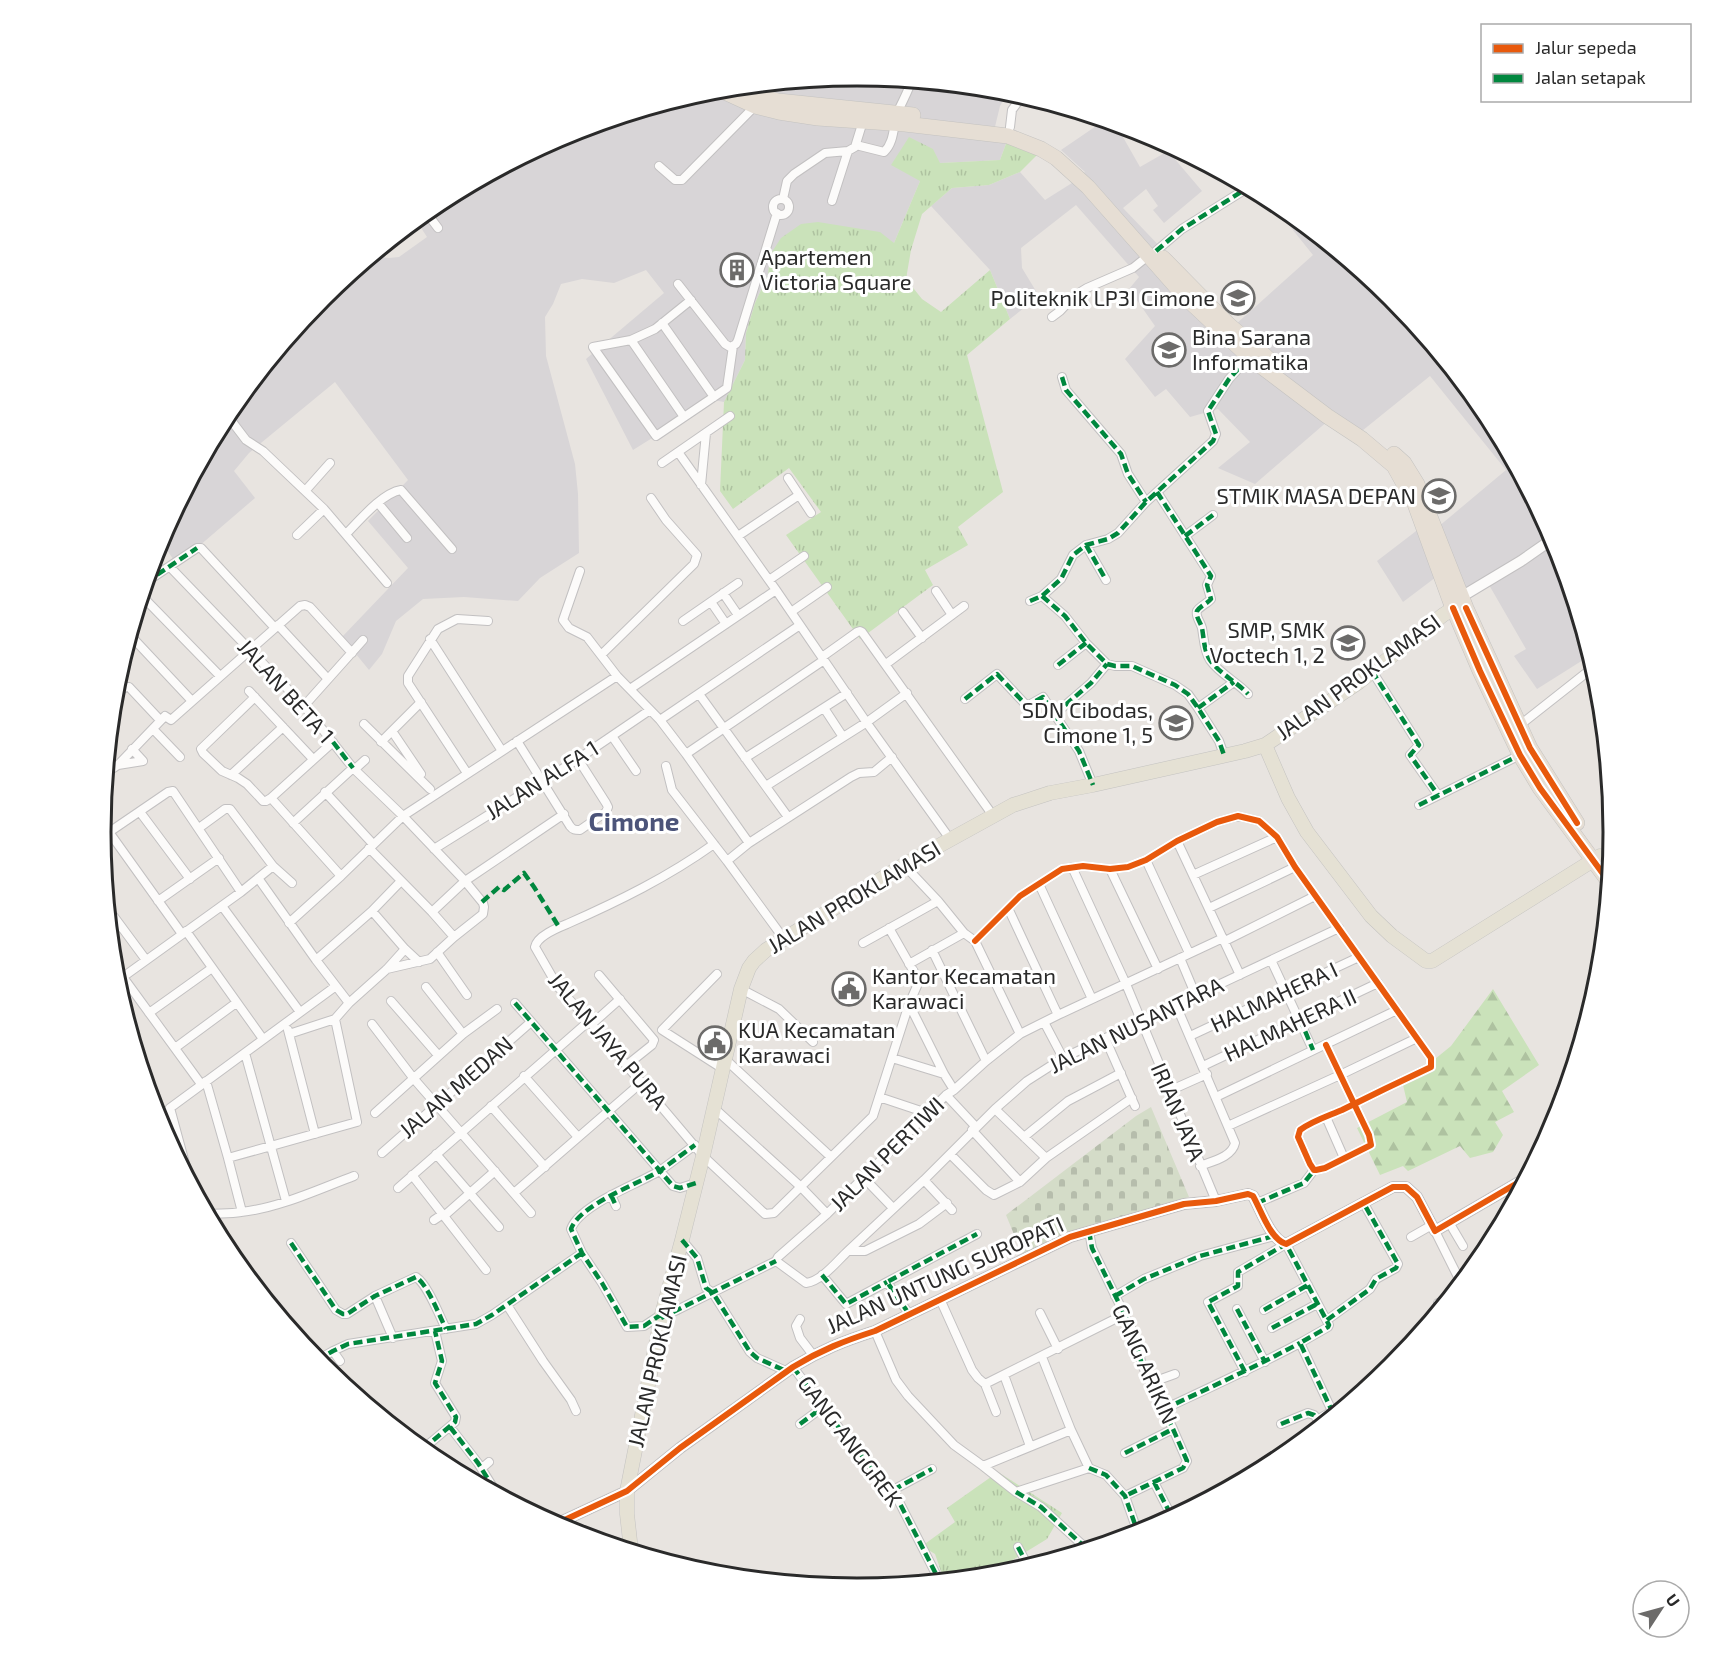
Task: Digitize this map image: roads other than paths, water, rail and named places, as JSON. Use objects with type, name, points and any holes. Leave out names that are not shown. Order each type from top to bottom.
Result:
[{"type":"highway","points":[[751,94],[870,118]]},
{"type":"highway","points":[[734,96],[756,106],[779,112],[818,118],[894,118],[1010,127],[1050,144],[1089,176],[1186,298],[1249,357],[1327,416],[1362,439],[1394,466],[1415,504],[1458,602],[1491,662],[1530,748],[1602,869]]},
{"type":"highway","points":[[894,118],[1008,136],[1041,149],[1056,158],[1088,187],[1152,254],[1237,332],[1290,377],[1371,434],[1404,463],[1417,484],[1480,671],[1521,754],[1540,788],[1603,863]]},
{"type":"main road","name":"JALAN PROKLAMASI","points":[[630,1542],[627,1491],[661,1316],[696,1183],[699,1151],[714,1108],[741,989],[754,961],[766,950],[904,865],[1013,805],[1050,793],[1093,786],[1265,745],[1372,671],[1458,602]]},
{"type":"main road","points":[[1265,745],[1288,798],[1307,832],[1371,916],[1392,936],[1426,961],[1432,961],[1597,859]]},
{"type":"street","points":[[856,145],[884,152],[887,150],[894,118],[909,87]]},
{"type":"street","points":[[1010,127],[1012,110],[1017,103]]},
{"type":"street","points":[[659,166],[675,180],[682,180],[756,106]]},
{"type":"street","points":[[691,300],[655,329],[631,340],[593,347],[656,436],[727,388],[733,346],[738,340],[777,213],[773,205],[776,201],[783,199],[787,181],[825,153],[848,150],[856,145],[870,118]]},
{"type":"street","points":[[832,201],[848,150]]},
{"type":"street","points":[[1052,317],[1074,296],[1133,268],[1182,229],[1241,192]]},
{"type":"street","points":[[432,219],[438,228]]},
{"type":"street","points":[[678,284],[725,344],[733,346]]},
{"type":"street","points":[[662,323],[714,397]]},
{"type":"street","points":[[631,340],[684,417]]},
{"type":"street","points":[[1030,601],[1042,596],[1061,579],[1073,555],[1086,545],[1108,539],[1118,533],[1146,502],[1214,441],[1216,434],[1208,411],[1229,379],[1249,357]]},
{"type":"street","points":[[1062,377],[1066,390],[1121,454],[1128,474],[1146,502]]},
{"type":"street","points":[[662,463],[730,417]]},
{"type":"street","points":[[233,423],[246,440],[263,451],[306,490],[387,583]]},
{"type":"street","points":[[702,485],[706,433]]},
{"type":"street","points":[[678,452],[950,839]]},
{"type":"street","points":[[306,490],[330,463]]},
{"type":"street","points":[[788,478],[811,513]]},
{"type":"street","points":[[346,534],[378,503],[392,493],[401,490],[452,549]]},
{"type":"street","points":[[1157,492],[1210,576],[1207,585],[1210,601],[1197,612],[1210,660],[1248,694]]},
{"type":"street","points":[[738,536],[799,495]]},
{"type":"street","points":[[601,655],[694,564],[697,555],[666,520],[651,498]]},
{"type":"street","points":[[378,503],[406,537]]},
{"type":"street","points":[[297,534],[324,509]]},
{"type":"street","points":[[1185,536],[1213,514]]},
{"type":"street","points":[[1458,602],[1546,544]]},
{"type":"street","points":[[1086,545],[1106,580]]},
{"type":"street","points":[[157,575],[200,547],[328,679]]},
{"type":"street","points":[[769,580],[804,556]]},
{"type":"street","name":"JALAN BETA 1","points":[[170,567],[303,706],[354,769],[403,816],[483,903],[483,914],[454,937]]},
{"type":"street","points":[[580,571],[563,620],[569,628],[587,636],[617,676],[660,720],[749,843]]},
{"type":"street","points":[[683,621],[738,583]]},
{"type":"street","points":[[791,612],[827,587]]},
{"type":"street","points":[[630,689],[776,590]]},
{"type":"street","points":[[936,591],[952,615]]},
{"type":"street","points":[[723,593],[738,615]]},
{"type":"street","points":[[1042,596],[1065,616],[1086,643],[1107,664],[1132,666],[1175,685],[1188,694],[1219,741],[1224,755]]},
{"type":"street","points":[[148,602],[220,676]]},
{"type":"street","points":[[711,602],[726,624]]},
{"type":"street","points":[[132,749],[143,761],[115,767],[132,749],[153,729],[165,715],[171,720],[300,606],[305,605],[310,608],[352,652]]},
{"type":"street","points":[[886,664],[964,606]]},
{"type":"street","points":[[903,612],[921,638]]},
{"type":"street","points":[[467,773],[408,683],[408,676],[438,629],[457,619],[488,621]]},
{"type":"street","points":[[660,720],[800,625]]},
{"type":"street","points":[[686,754],[860,631],[907,693],[994,817]]},
{"type":"street","points":[[430,639],[502,751]]},
{"type":"street","points":[[303,706],[363,640]]},
{"type":"street","points":[[136,642],[192,701]]},
{"type":"street","points":[[1058,665],[1086,643]]},
{"type":"street","points":[[1055,714],[1091,683],[1107,664]]},
{"type":"street","points":[[1372,671],[1419,744],[1410,755],[1438,795]]},
{"type":"street","points":[[1520,725],[1586,673]]},
{"type":"street","points":[[965,699],[998,674],[1027,706],[1043,697],[1079,751],[1093,786]]},
{"type":"street","points":[[289,923],[403,816],[432,792],[467,773],[617,676]]},
{"type":"street","points":[[1198,708],[1234,682]]},
{"type":"street","points":[[126,687],[129,687],[160,720]]},
{"type":"street","points":[[746,758],[847,693]]},
{"type":"street","points":[[766,786],[867,722],[907,693]]},
{"type":"street","points":[[313,759],[252,694],[201,749],[222,771],[243,780],[264,801],[274,802],[341,876]]},
{"type":"street","points":[[699,694],[788,817]]},
{"type":"street","points":[[381,742],[421,702]]},
{"type":"street","points":[[825,708],[843,737]]},
{"type":"street","name":"JALAN ALFA 1","points":[[434,849],[578,759],[650,710]]},
{"type":"street","points":[[364,724],[432,792]]},
{"type":"street","points":[[231,776],[283,727]]},
{"type":"street","points":[[153,729],[180,757]]},
{"type":"street","points":[[392,731],[432,792]]},
{"type":"street","points":[[612,736],[636,771]]},
{"type":"street","points":[[517,741],[572,829],[580,830],[608,810],[606,802],[578,759]]},
{"type":"street","points":[[274,802],[313,759],[335,745]]},
{"type":"street","points":[[1419,805],[1521,754]]},
{"type":"street","points":[[727,861],[788,817],[855,775],[874,772],[892,757]]},
{"type":"street","points":[[293,823],[325,792],[365,760]]},
{"type":"street","points":[[666,766],[672,790],[784,939]]},
{"type":"street","points":[[111,831],[168,792],[174,792],[242,892]]},
{"type":"street","points":[[325,792],[401,881],[454,937],[430,959],[387,969]]},
{"type":"street","points":[[199,828],[228,808],[273,866],[292,883]]},
{"type":"street","points":[[140,812],[190,879]]},
{"type":"street","points":[[432,912],[465,881],[564,814]]},
{"type":"street","points":[[975,941],[1020,896],[1062,869],[1083,866],[1110,869],[1128,867],[1146,860],[1177,841],[1217,822],[1238,816],[1258,821],[1277,837],[1315,896],[1431,1058],[1431,1067],[1300,1131],[1298,1137],[1314,1170]]},
{"type":"street","points":[[1193,876],[1277,837]]},
{"type":"street","points":[[1177,841],[1240,975]]},
{"type":"street","points":[[111,843],[212,968],[263,1039]]},
{"type":"street","name":"JALAN JAYA PURA","points":[[714,844],[670,874],[616,902],[559,927],[535,944],[536,951],[558,987],[699,1151],[763,1213],[768,1215],[774,1213],[801,1187]]},
{"type":"street","points":[[159,901],[219,858]]},
{"type":"street","points":[[1146,860],[1189,953]]},
{"type":"street","points":[[904,865],[964,933],[975,941],[1020,1034]]},
{"type":"street","points":[[126,975],[242,892],[273,866]]},
{"type":"street","name":"IRIAN JAYA","points":[[1072,867],[1126,984],[1216,1201]]},
{"type":"street","points":[[1209,908],[1295,867]]},
{"type":"street","points":[[1110,869],[1158,969]]},
{"type":"street","points":[[258,878],[349,1003]]},
{"type":"street","points":[[316,960],[372,911],[401,881]]},
{"type":"street","points":[[1039,884],[1092,999]]},
{"type":"street","name":"JALAN PERTIWI","points":[[582,1253],[627,1327],[644,1326],[713,1293],[776,1261],[864,1178],[927,1113],[1020,1034],[1315,896]]},
{"type":"street","points":[[863,943],[938,901]]},
{"type":"street","points":[[222,906],[300,1012]]},
{"type":"street","points":[[1008,908],[1058,1015]]},
{"type":"street","points":[[372,911],[419,962]]},
{"type":"street","points":[[117,922],[146,960]]},
{"type":"street","points":[[801,1187],[873,1116],[909,1004],[917,986],[915,972],[890,928]]},
{"type":"street","name":"JALAN NUSANTARA","points":[[848,1251],[1027,1081],[1063,1058],[1339,928]]},
{"type":"street","points":[[909,964],[964,933]]},
{"type":"street","points":[[289,1034],[335,1019],[405,949]]},
{"type":"street","points":[[932,950],[986,1061]]},
{"type":"street","points":[[437,952],[466,995]]},
{"type":"street","name":"HALMAHERA I","points":[[1190,1036],[1359,957]]},
{"type":"street","points":[[1180,958],[1196,996]]},
{"type":"street","points":[[1271,960],[1313,1050]]},
{"type":"street","points":[[149,1013],[212,968]]},
{"type":"street","points":[[717,974],[662,1030],[724,1064],[831,1157]]},
{"type":"street","points":[[599,975],[654,1040],[654,1043],[627,1065]]},
{"type":"street","name":"HALMAHERA II","points":[[1169,1090],[1300,1019],[1378,983]]},
{"type":"street","points":[[166,1111],[336,986]]},
{"type":"street","points":[[426,987],[463,1034]]},
{"type":"street","points":[[129,989],[204,1083],[228,1158],[242,1212]]},
{"type":"street","points":[[741,989],[779,1009],[813,1042]]},
{"type":"street","points":[[398,1188],[524,1076],[620,999]]},
{"type":"street","points":[[391,1001],[438,1055]]},
{"type":"street","points":[[175,1048],[236,1003]]},
{"type":"street","points":[[515,1003],[675,1188],[696,1183]]},
{"type":"street","points":[[909,1004],[944,1074],[950,1093],[974,1129],[1020,1182]]},
{"type":"street","points":[[1176,1005],[1235,1143],[1228,1154],[1200,1166]]},
{"type":"street","points":[[375,1113],[438,1055],[497,1009]]},
{"type":"street","points":[[1216,1097],[1397,1010]]},
{"type":"street","points":[[228,1158],[354,1124],[357,1121],[335,1019]]},
{"type":"street","name":"JALAN MEDAN","points":[[382,1153],[531,1022]]},
{"type":"street","points":[[1044,1022],[1063,1058]]},
{"type":"street","points":[[285,1024],[315,1134]]},
{"type":"street","points":[[372,1024],[414,1079],[531,1213]]},
{"type":"street","points":[[950,1154],[986,1191],[994,1195],[1020,1182],[1046,1158],[1133,1102],[1106,1038]]},
{"type":"street","points":[[1228,1126],[1417,1038]]},
{"type":"street","points":[[1164,1409],[1245,1372],[1329,1327],[1286,1244],[1279,1242],[1274,1236],[1257,1203],[1304,1183],[1314,1170],[1325,1168],[1371,1145],[1369,1135],[1326,1045]]},
{"type":"street","points":[[245,1053],[286,1201]]},
{"type":"street","points":[[892,1058],[944,1074]]},
{"type":"street","points":[[1024,1137],[1068,1101],[1120,1072]]},
{"type":"street","points":[[524,1076],[578,1137]]},
{"type":"street","points":[[514,1193],[642,1082]]},
{"type":"street","points":[[879,1097],[927,1113]]},
{"type":"street","points":[[491,1106],[545,1167]]},
{"type":"street","points":[[714,1108],[801,1187],[827,1214]]},
{"type":"street","points":[[995,1109],[1046,1158]]},
{"type":"street","points":[[1326,1117],[1344,1158]]},
{"type":"street","points":[[326,1355],[348,1344],[476,1324],[492,1316],[582,1253],[571,1229],[572,1224],[581,1215],[611,1195],[699,1151]]},
{"type":"street","points":[[436,1154],[499,1227]]},
{"type":"street","points":[[434,1220],[444,1215],[495,1171]]},
{"type":"street","points":[[411,1175],[486,1270]]},
{"type":"street","points":[[217,1213],[242,1212],[286,1201],[354,1176]]},
{"type":"street","points":[[864,1178],[893,1208]]},
{"type":"street","points":[[776,1261],[806,1283],[810,1283],[848,1251],[865,1251],[949,1207],[924,1180]]},
{"type":"street","points":[[1411,1237],[1450,1224],[1514,1185]]},
{"type":"street","points":[[1245,1372],[1208,1302],[1238,1286],[1238,1272],[1394,1187],[1406,1187],[1418,1197],[1457,1275]]},
{"type":"street","name":"JALAN UNTUNG SUROPATI","points":[[567,1519],[627,1491],[680,1448],[789,1369],[842,1341],[875,1331],[1070,1237],[1184,1204],[1216,1201],[1248,1194],[1253,1196],[1257,1203]]},
{"type":"street","points":[[611,1195],[616,1206]]},
{"type":"street","points":[[1327,1320],[1370,1289],[1376,1279],[1396,1268],[1398,1264],[1363,1202]]},
{"type":"street","points":[[1450,1224],[1463,1246]]},
{"type":"street","name":"GANG ARIKIN","points":[[1089,1231],[1092,1248],[1134,1334],[1142,1365],[1187,1461],[1183,1468],[1125,1496]]},
{"type":"street","points":[[822,1275],[846,1304],[977,1234]]},
{"type":"street","points":[[1115,1296],[1144,1279],[1200,1256],[1274,1236]]},
{"type":"street","points":[[682,1240],[696,1258],[706,1288],[713,1293],[750,1352],[757,1358],[789,1369]]},
{"type":"street","points":[[291,1243],[340,1313],[350,1312],[375,1296],[417,1277],[428,1293],[446,1329]]},
{"type":"street","points":[[887,1282],[909,1314]]},
{"type":"street","points":[[1264,1310],[1308,1285]]},
{"type":"street","points":[[375,1296],[393,1338]]},
{"type":"street","points":[[940,1299],[972,1370],[985,1384],[996,1412]]},
{"type":"street","points":[[1272,1328],[1317,1304]]},
{"type":"street","points":[[507,1305],[571,1400],[576,1411]]},
{"type":"street","points":[[1237,1309],[1265,1362]]},
{"type":"street","points":[[1040,1313],[1058,1349]]},
{"type":"street","points":[[985,1384],[1125,1314]]},
{"type":"street","points":[[800,1319],[796,1326],[800,1338],[813,1355]]},
{"type":"street","points":[[430,1443],[455,1422],[456,1417],[435,1383],[442,1361],[435,1331]]},
{"type":"street","points":[[875,1331],[896,1380],[954,1445],[1041,1507],[1080,1543]]},
{"type":"street","points":[[1300,1343],[1330,1408]]},
{"type":"street","points":[[333,1351],[340,1361]]},
{"type":"street","points":[[1042,1357],[1089,1468]]},
{"type":"street","name":"GANG ANGGREK","points":[[789,1369],[893,1490],[935,1573]]},
{"type":"street","points":[[1150,1383],[1175,1374]]},
{"type":"street","points":[[1004,1376],[1030,1446]]},
{"type":"street","points":[[800,1424],[823,1407]]},
{"type":"street","points":[[1281,1424],[1308,1413],[1317,1419]]},
{"type":"street","points":[[450,1427],[490,1481]]},
{"type":"street","points":[[1125,1453],[1173,1429]]},
{"type":"street","points":[[983,1466],[1071,1430]]},
{"type":"street","points":[[482,1468],[489,1462]]},
{"type":"street","points":[[1017,1492],[1089,1468],[1106,1475],[1125,1496],[1135,1524]]},
{"type":"street","points":[[893,1490],[932,1469]]},
{"type":"street","points":[[1154,1482],[1168,1510]]},
{"type":"street","points":[[1018,1547],[1024,1558]]},
{"type":"place","name":"Apartemen Victoria Square","points":[[737,270]]},
{"type":"place","name":"Politeknik LP3I Cimone","points":[[1238,298]]},
{"type":"place","name":"Bina Sarana Informatika","points":[[1169,350]]},
{"type":"place","name":"STMIK MASA DEPAN","points":[[1439,496]]},
{"type":"place","name":"SMP, SMK Voctech 1, 2","points":[[1348,643]]},
{"type":"place","name":"SDN Cibodas, Cimone 1, 5","points":[[1176,723]]},
{"type":"place","name":"Kantor Kecamatan Karawaci","points":[[849,989]]},
{"type":"place","name":"KUA Kecamatan Karawaci","points":[[715,1043]]},
{"type":"district","name":"Cimone","points":[[634,822]]}]
